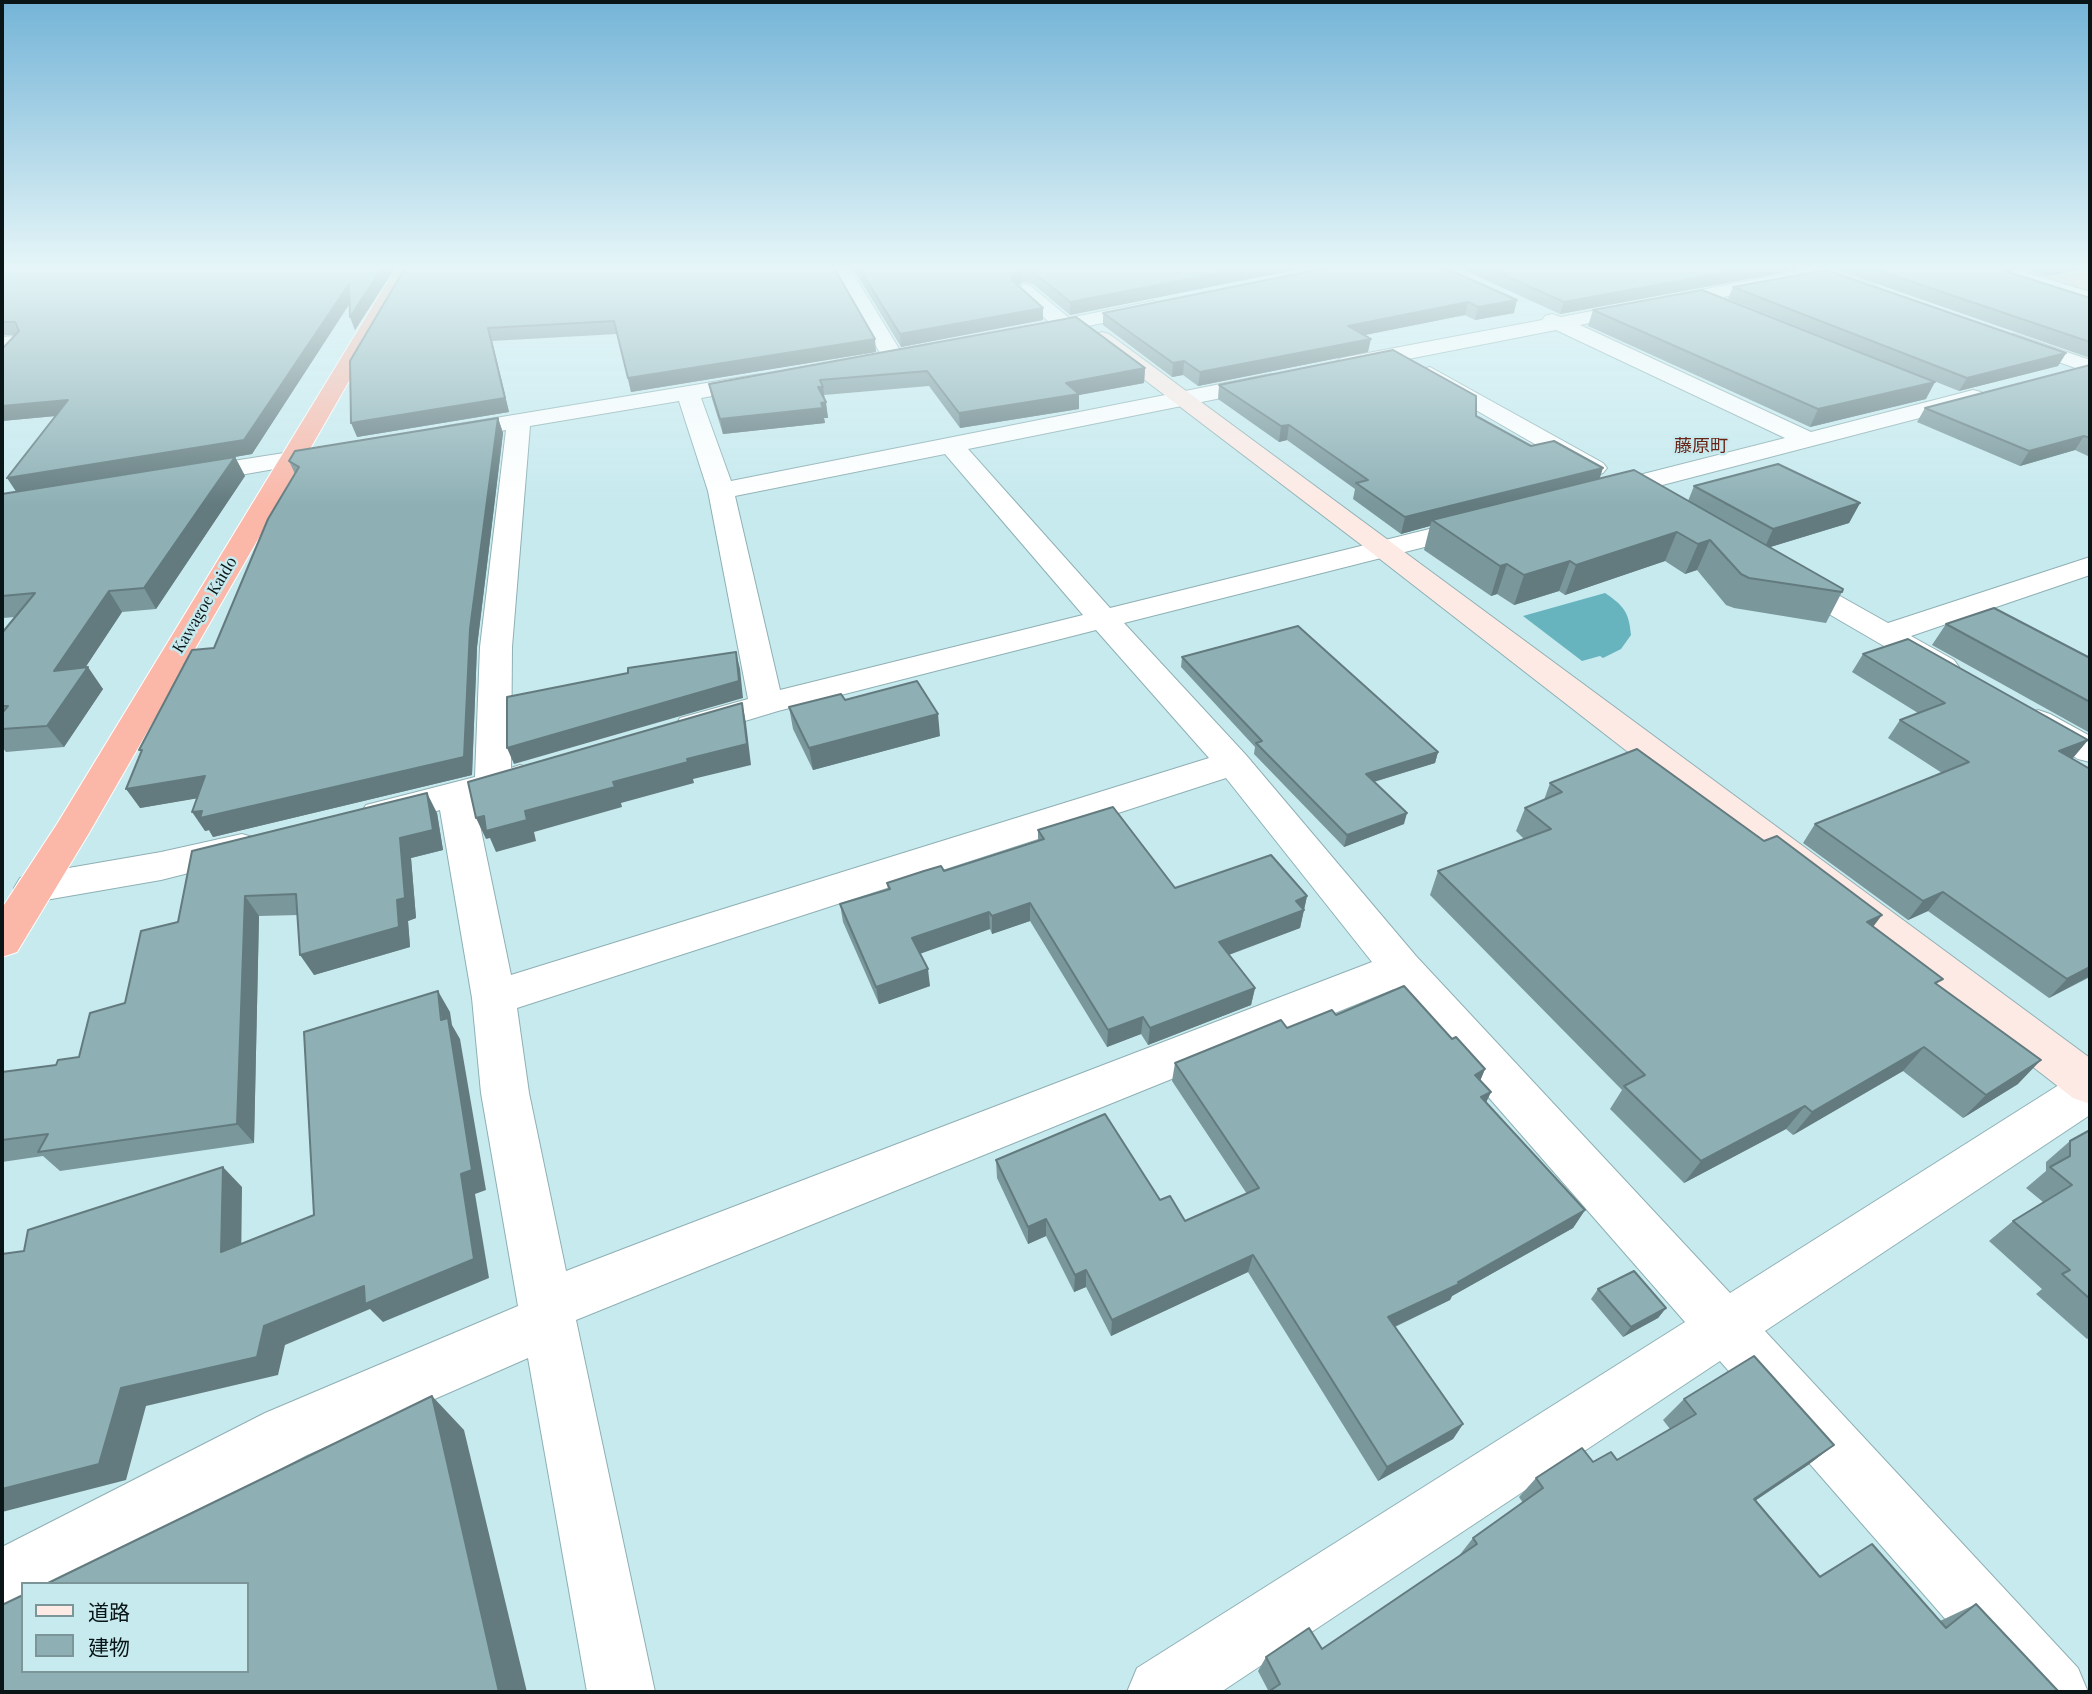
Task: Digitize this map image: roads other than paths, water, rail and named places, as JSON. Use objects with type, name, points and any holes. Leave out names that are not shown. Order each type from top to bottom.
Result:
[{"type":"highway","name":"Kawagoe Kaido","points":[[2,940],[70,833],[358,347]]},
{"type":"street","points":[[887,347],[893,358]]},
{"type":"street","points":[[1107,347],[1184,399],[1386,550],[2090,1084]]},
{"type":"street","points":[[1327,369],[1432,347]]},
{"type":"street","points":[[1610,347],[1807,439]]},
{"type":"street","points":[[2033,347],[2090,367]]},
{"type":"street","points":[[870,362],[920,352]]},
{"type":"street","points":[[1395,354],[1661,506]]},
{"type":"street","points":[[2045,379],[2090,367]]},
{"type":"street","points":[[425,437],[787,377]]},
{"type":"street","points":[[721,491],[1286,377]]},
{"type":"street","points":[[1919,386],[1956,401]]},
{"type":"street","points":[[1574,500],[2007,388]]},
{"type":"street","points":[[688,394],[721,491],[765,704]]},
{"type":"street","points":[[519,421],[496,647],[474,790],[505,1093],[621,1692]]},
{"type":"street","points":[[950,444],[1234,763],[1401,968],[2054,1692]]},
{"type":"street","points":[[167,480],[345,450]]},
{"type":"street","points":[[662,735],[765,704],[1509,517]]},
{"type":"street","points":[[1886,635],[2090,566]]},
{"type":"street","points":[[1768,567],[1970,682]]},
{"type":"street","points":[[2018,710],[2090,751]]},
{"type":"street","points":[[494,998],[1234,763]]},
{"type":"street","points":[[350,821],[545,770]]},
{"type":"street","points":[[34,888],[161,866],[271,841]]},
{"type":"street","points":[[2,1581],[286,1434],[547,1313],[1401,968]]},
{"type":"street","points":[[1161,1692],[2090,1090]]},
{"type":"water","points":[[1605,593],[1624,610],[1631,635],[1621,649],[1603,658],[1600,656],[1582,661],[1523,616]]},
{"type":"district","name":"藤原町","points":[[1701,446]]}]
